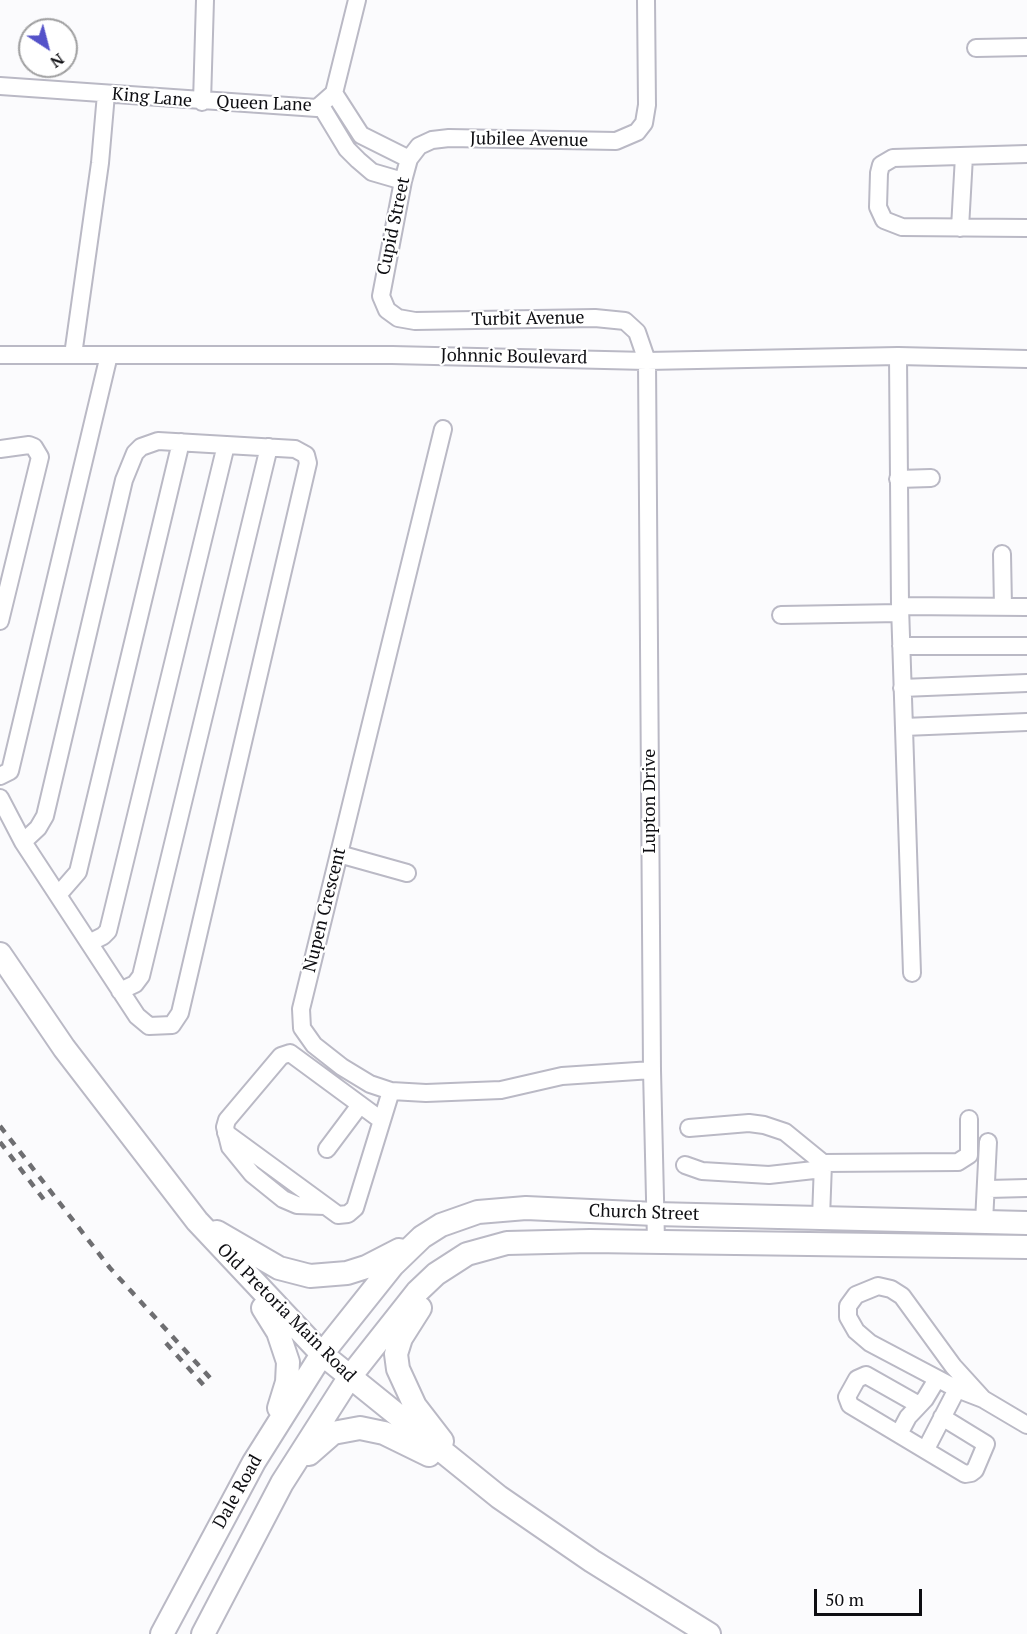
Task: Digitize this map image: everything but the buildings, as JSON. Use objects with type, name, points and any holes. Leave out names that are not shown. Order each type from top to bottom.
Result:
[{"type":"main road","name":"Old Pretoria Main Road","points":[[0,954],[64,1048],[202,1226],[322,1354],[470,1475],[559,1539],[709,1634]]},
{"type":"main road","name":"Church Street","points":[[322,1354],[379,1281],[423,1237],[459,1218],[488,1210],[526,1208],[655,1214],[1027,1223]]},
{"type":"main road","points":[[202,1226],[279,1268],[310,1276],[337,1275],[366,1267],[423,1237]]},
{"type":"main road","points":[[202,1226],[272,1322],[286,1352],[287,1382],[271,1432]]},
{"type":"main road","name":"Church Street","points":[[349,1378],[392,1321],[436,1274],[467,1254],[486,1247],[519,1242],[656,1241],[1027,1247]]},
{"type":"main road","points":[[470,1475],[415,1406],[400,1377],[396,1354],[405,1328],[419,1310],[486,1247]]},
{"type":"main road","name":"Dale Road","points":[[162,1634],[271,1432],[322,1354]]},
{"type":"main road","name":"Dale Road","points":[[203,1634],[270,1506],[349,1378]]},
{"type":"main road","points":[[270,1506],[311,1452],[333,1433],[345,1429],[360,1428],[384,1433],[470,1475]]},
{"type":"street","name":"King Lane","points":[[0,86],[202,102],[206,0]]},
{"type":"street","name":"Queen Lane","points":[[202,102],[307,109],[321,106],[334,93],[357,0]]},
{"type":"street","name":"Jubilee Avenue","points":[[420,146],[432,140],[449,138],[616,141],[637,132],[644,123],[647,105],[646,0]]},
{"type":"street","points":[[976,48],[1027,47]]},
{"type":"street","points":[[334,93],[361,135],[409,159]]},
{"type":"street","points":[[73,355],[100,163],[106,94]]},
{"type":"street","points":[[321,106],[347,149],[358,160],[372,172],[403,181]]},
{"type":"street","name":"Cupid Street","points":[[387,310],[381,296],[403,181],[409,159],[420,146]]},
{"type":"street","points":[[1027,154],[893,158],[881,165],[878,207],[884,220],[902,227],[1027,228]]},
{"type":"street","points":[[960,228],[964,156]]},
{"type":"street","name":"Turbit Avenue","points":[[387,310],[398,318],[415,321],[595,318],[625,321],[637,332],[647,361]]},
{"type":"street","name":"Johnnic Boulevard","points":[[0,355],[392,354],[647,361],[898,356],[1027,359]]},
{"type":"street","points":[[0,776],[10,771],[109,355]]},
{"type":"street","points":[[898,356],[900,610],[912,973]]},
{"type":"street","name":"Lupton Drive","points":[[647,361],[652,1070],[656,1241]]},
{"type":"street","name":"Nupen Crescent","points":[[443,429],[301,1009],[301,1024],[314,1045],[342,1067],[370,1084],[390,1091],[426,1093],[501,1090],[562,1076],[652,1070]]},
{"type":"street","points":[[0,798],[22,842],[137,1016],[149,1026],[172,1025],[180,1013],[308,463],[306,455],[295,448],[158,441],[141,447],[135,453],[128,471],[45,816],[38,828],[22,842]]},
{"type":"street","points":[[58,895],[78,872],[181,442]]},
{"type":"street","points":[[0,448],[29,445],[34,447],[40,457],[0,621]]},
{"type":"street","points":[[89,943],[108,931],[226,445]]},
{"type":"street","points":[[120,991],[135,984],[141,976],[269,447]]},
{"type":"street","points":[[898,479],[931,478]]},
{"type":"street","points":[[1002,554],[1003,607]]},
{"type":"street","points":[[781,615],[1027,608]]},
{"type":"street","points":[[901,646],[1027,645]]},
{"type":"street","points":[[902,688],[1027,684]]},
{"type":"street","points":[[904,727],[1027,722]]},
{"type":"street","points":[[339,854],[407,873]]},
{"type":"street","points":[[381,1120],[295,1055],[285,1053],[226,1120],[226,1133],[230,1147],[239,1161],[283,1199],[297,1205],[325,1206],[338,1215],[348,1214],[355,1208],[390,1091]]},
{"type":"street","points":[[327,1149],[360,1105]]},
{"type":"street","points":[[685,1165],[702,1171],[769,1175],[823,1166],[964,1160],[969,1155],[969,1119]]},
{"type":"street","points":[[689,1128],[764,1125],[785,1132],[823,1166]]},
{"type":"street","points":[[984,1222],[988,1189],[988,1142]]},
{"type":"street","points":[[821,1218],[823,1166]]},
{"type":"street","points":[[988,1189],[1027,1188]]},
{"type":"street","points":[[983,1398],[953,1366],[903,1296],[891,1288],[878,1286],[856,1295],[848,1306],[848,1317],[856,1331],[870,1343],[957,1389],[983,1398],[1027,1425]]},
{"type":"street","points":[[920,1405],[866,1375],[857,1379],[847,1402],[965,1474],[975,1470],[986,1444],[942,1417]]},
{"type":"street","points":[[899,1434],[908,1417],[920,1405],[937,1379]]},
{"type":"street","points":[[926,1449],[957,1389]]},
{"type":"railway","points":[[0,1126],[110,1268],[213,1381]]},
{"type":"railway","points":[[0,1142],[45,1201]]},
{"type":"railway","points":[[166,1343],[208,1390]]}]
